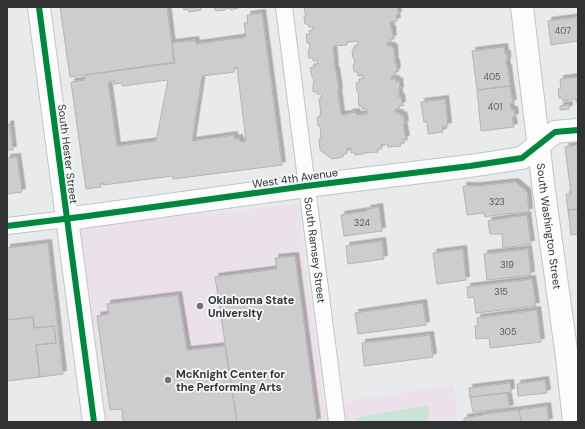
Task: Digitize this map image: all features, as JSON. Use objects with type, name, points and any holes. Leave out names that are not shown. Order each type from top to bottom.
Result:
[{"type":"street","name":"South Hester Street","points":[[39,7],[94,422]]},
{"type":"street","name":"South Ramsey Street","points":[[284,7],[337,422]]},
{"type":"street","name":"South Washington Street","points":[[522,7],[551,248],[573,362],[574,422]]},
{"type":"street","name":"West 4th Avenue","points":[[7,226],[522,158],[555,132],[578,130]]},
{"type":"shaded area","name":"Oklahoma State University","points":[[298,204],[324,405],[454,385],[458,422],[105,422],[77,227]]},
{"type":"green space","points":[[429,405],[428,422],[357,422],[356,418]]},
{"type":"building","points":[[60,7],[167,7],[174,62],[70,77]]},
{"type":"building","points":[[183,7],[201,7],[201,10],[189,12],[188,9],[184,10]]},
{"type":"building","points":[[212,7],[239,8],[216,11],[215,8]]},
{"type":"building","points":[[397,7],[397,21],[390,22],[393,39],[390,39],[391,42],[387,42],[387,46],[392,46],[392,48],[394,48],[397,71],[395,72],[395,75],[391,76],[391,79],[396,79],[396,82],[399,81],[399,97],[401,97],[402,105],[399,106],[400,109],[395,109],[396,113],[400,113],[400,116],[403,115],[406,139],[403,139],[404,143],[400,143],[401,146],[388,147],[387,144],[381,145],[381,149],[378,149],[378,152],[355,155],[354,152],[351,153],[351,148],[347,148],[347,153],[343,154],[343,157],[332,159],[320,150],[320,126],[318,126],[317,117],[320,117],[321,114],[319,99],[321,99],[322,94],[317,94],[317,91],[313,92],[314,83],[310,68],[318,64],[317,60],[313,61],[313,58],[309,58],[308,50],[310,49],[309,43],[307,43],[306,34],[310,34],[309,31],[313,30],[313,27],[309,27],[308,24],[305,24],[304,16],[306,16],[304,8]],"holes":[[[358,41],[358,45],[354,46],[354,49],[352,50],[355,64],[353,65],[354,72],[358,72],[358,76],[363,75],[363,79],[359,79],[359,83],[356,83],[359,106],[362,106],[362,109],[367,109],[367,114],[357,115],[356,112],[341,115],[333,46],[347,45],[347,42]]]},
{"type":"building","points":[[262,13],[282,165],[173,179],[173,176],[103,185],[103,183],[100,183],[101,187],[86,189],[71,82],[85,80],[85,75],[175,63],[172,43],[195,40],[196,44],[246,37],[244,23],[248,23],[247,15]],"holes":[[[237,67],[246,141],[240,142],[239,138],[234,139],[234,135],[192,141],[202,76],[234,72],[234,68]],[[168,80],[156,141],[117,146],[108,82],[114,81],[114,84],[122,83],[122,86]]]},
{"type":"building","points":[[578,17],[578,41],[551,45],[548,21]]},
{"type":"building","points":[[504,47],[505,54],[507,54],[506,61],[510,86],[477,90],[472,51]]},
{"type":"building","points":[[578,77],[578,101],[576,102],[576,99],[563,101],[562,98],[559,98],[558,89],[561,89],[560,79]]},
{"type":"building","points":[[510,86],[513,103],[510,103],[511,110],[514,110],[515,117],[512,117],[514,127],[481,131],[477,90]]},
{"type":"building","points":[[445,99],[448,126],[442,127],[443,132],[428,134],[427,122],[424,122],[421,102]]},
{"type":"building","points":[[569,105],[569,109],[560,110],[560,106]]},
{"type":"building","points":[[10,124],[13,150],[7,150],[7,125]]},
{"type":"building","points":[[578,145],[578,209],[568,210],[566,194],[571,194],[565,147]]},
{"type":"building","points":[[17,157],[22,192],[7,194],[7,158]]},
{"type":"building","points":[[515,182],[527,192],[529,212],[485,217],[484,213],[467,215],[463,186],[479,186]]},
{"type":"building","points":[[379,207],[382,231],[344,236],[341,215],[367,211],[367,209]]},
{"type":"building","points":[[578,209],[578,234],[571,235],[568,210]]},
{"type":"building","points":[[527,215],[531,244],[503,248],[502,234],[490,234],[488,221]]},
{"type":"building","points":[[382,241],[384,259],[348,264],[346,246]]},
{"type":"building","points":[[48,243],[63,374],[40,377],[36,345],[56,343],[54,326],[34,328],[33,317],[7,320],[7,248]]},
{"type":"building","points":[[463,249],[466,280],[437,284],[433,253]]},
{"type":"building","points":[[528,249],[531,275],[487,280],[484,254]]},
{"type":"building","points":[[295,256],[317,422],[237,422],[215,277],[277,269],[275,258]]},
{"type":"building","points":[[532,279],[536,306],[476,313],[474,297],[468,298],[467,287]]},
{"type":"building","name":"McKnight Center for the Performing Arts","points":[[178,295],[187,350],[225,346],[237,422],[123,422],[122,409],[110,410],[97,316],[109,314],[107,304]]},
{"type":"building","points":[[423,303],[426,325],[358,334],[355,313]]},
{"type":"building","points":[[537,310],[541,342],[490,348],[489,338],[476,339],[475,326],[478,325],[477,318]]},
{"type":"building","points":[[33,317],[34,328],[54,326],[56,343],[36,345],[40,377],[7,381],[7,320]]},
{"type":"building","points":[[430,335],[433,357],[364,366],[362,343]]},
{"type":"building","points":[[545,380],[547,393],[518,396],[517,384]]},
{"type":"building","points":[[510,383],[511,392],[470,397],[469,388]]},
{"type":"building","points":[[507,393],[510,408],[473,412],[470,397]]},
{"type":"building","points":[[547,406],[549,422],[521,422],[519,410]]},
{"type":"building","points":[[519,410],[521,422],[464,422],[464,418]]},
{"type":"cycle path","points":[[39,7],[94,422]]},
{"type":"cycle path","points":[[7,226],[522,158],[555,132],[578,130]]},
{"type":"place","name":"Oklahoma State University","points":[[200,306]]},
{"type":"place","name":"McKnight Center for the Performing Arts","points":[[168,380]]}]
